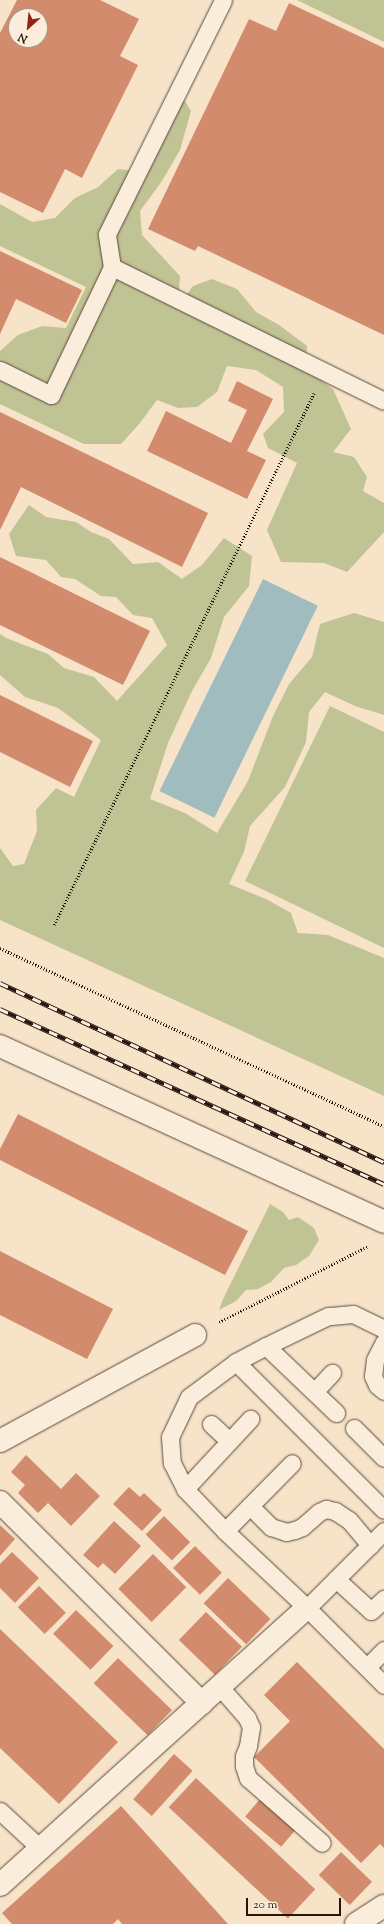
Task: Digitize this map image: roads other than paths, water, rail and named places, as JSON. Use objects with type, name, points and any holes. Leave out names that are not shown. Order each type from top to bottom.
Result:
[{"type":"street","points":[[0,1046],[384,1222]]},
{"type":"street","points":[[0,1440],[196,1334]]},
{"type":"street","points":[[0,1502],[202,1703]]},
{"type":"street","points":[[0,1885],[307,1608]]},
{"type":"street","points":[[356,1924],[384,1906]]},
{"type":"lane","points":[[0,370],[51,395],[112,267],[107,234],[223,0]]},
{"type":"lane","points":[[112,267],[384,401]]},
{"type":"lane","points":[[384,1329],[353,1314],[328,1316],[266,1346],[236,1362],[189,1397],[170,1437],[172,1462],[185,1489],[225,1531],[307,1608],[384,1684]]},
{"type":"lane","points":[[384,1342],[375,1360],[373,1376],[377,1385],[384,1391]]},
{"type":"lane","points":[[266,1346],[315,1391],[336,1413]]},
{"type":"lane","points":[[236,1362],[384,1510]]},
{"type":"lane","points":[[315,1391],[332,1373]]},
{"type":"lane","points":[[185,1489],[250,1419]]},
{"type":"lane","points":[[211,1424],[229,1441]]},
{"type":"lane","points":[[354,1428],[381,1450]]},
{"type":"lane","points":[[225,1531],[292,1463]]},
{"type":"lane","points":[[250,1506],[271,1527],[286,1532],[302,1527],[319,1512],[326,1509],[335,1511],[348,1520],[370,1545]]},
{"type":"lane","points":[[307,1608],[384,1531]]},
{"type":"lane","points":[[336,1579],[371,1611],[384,1599]]},
{"type":"lane","points":[[367,1667],[384,1650]]},
{"type":"lane","points":[[220,1687],[247,1718],[251,1727],[248,1746],[244,1756],[244,1766],[248,1778],[322,1842]]},
{"type":"lane","points":[[0,1811],[40,1848]]},
{"type":"water","points":[[263,579],[318,606],[214,818],[160,791]]},
{"type":"railway","points":[[0,983],[384,1162]]},
{"type":"railway","points":[[0,1009],[384,1184]]}]
